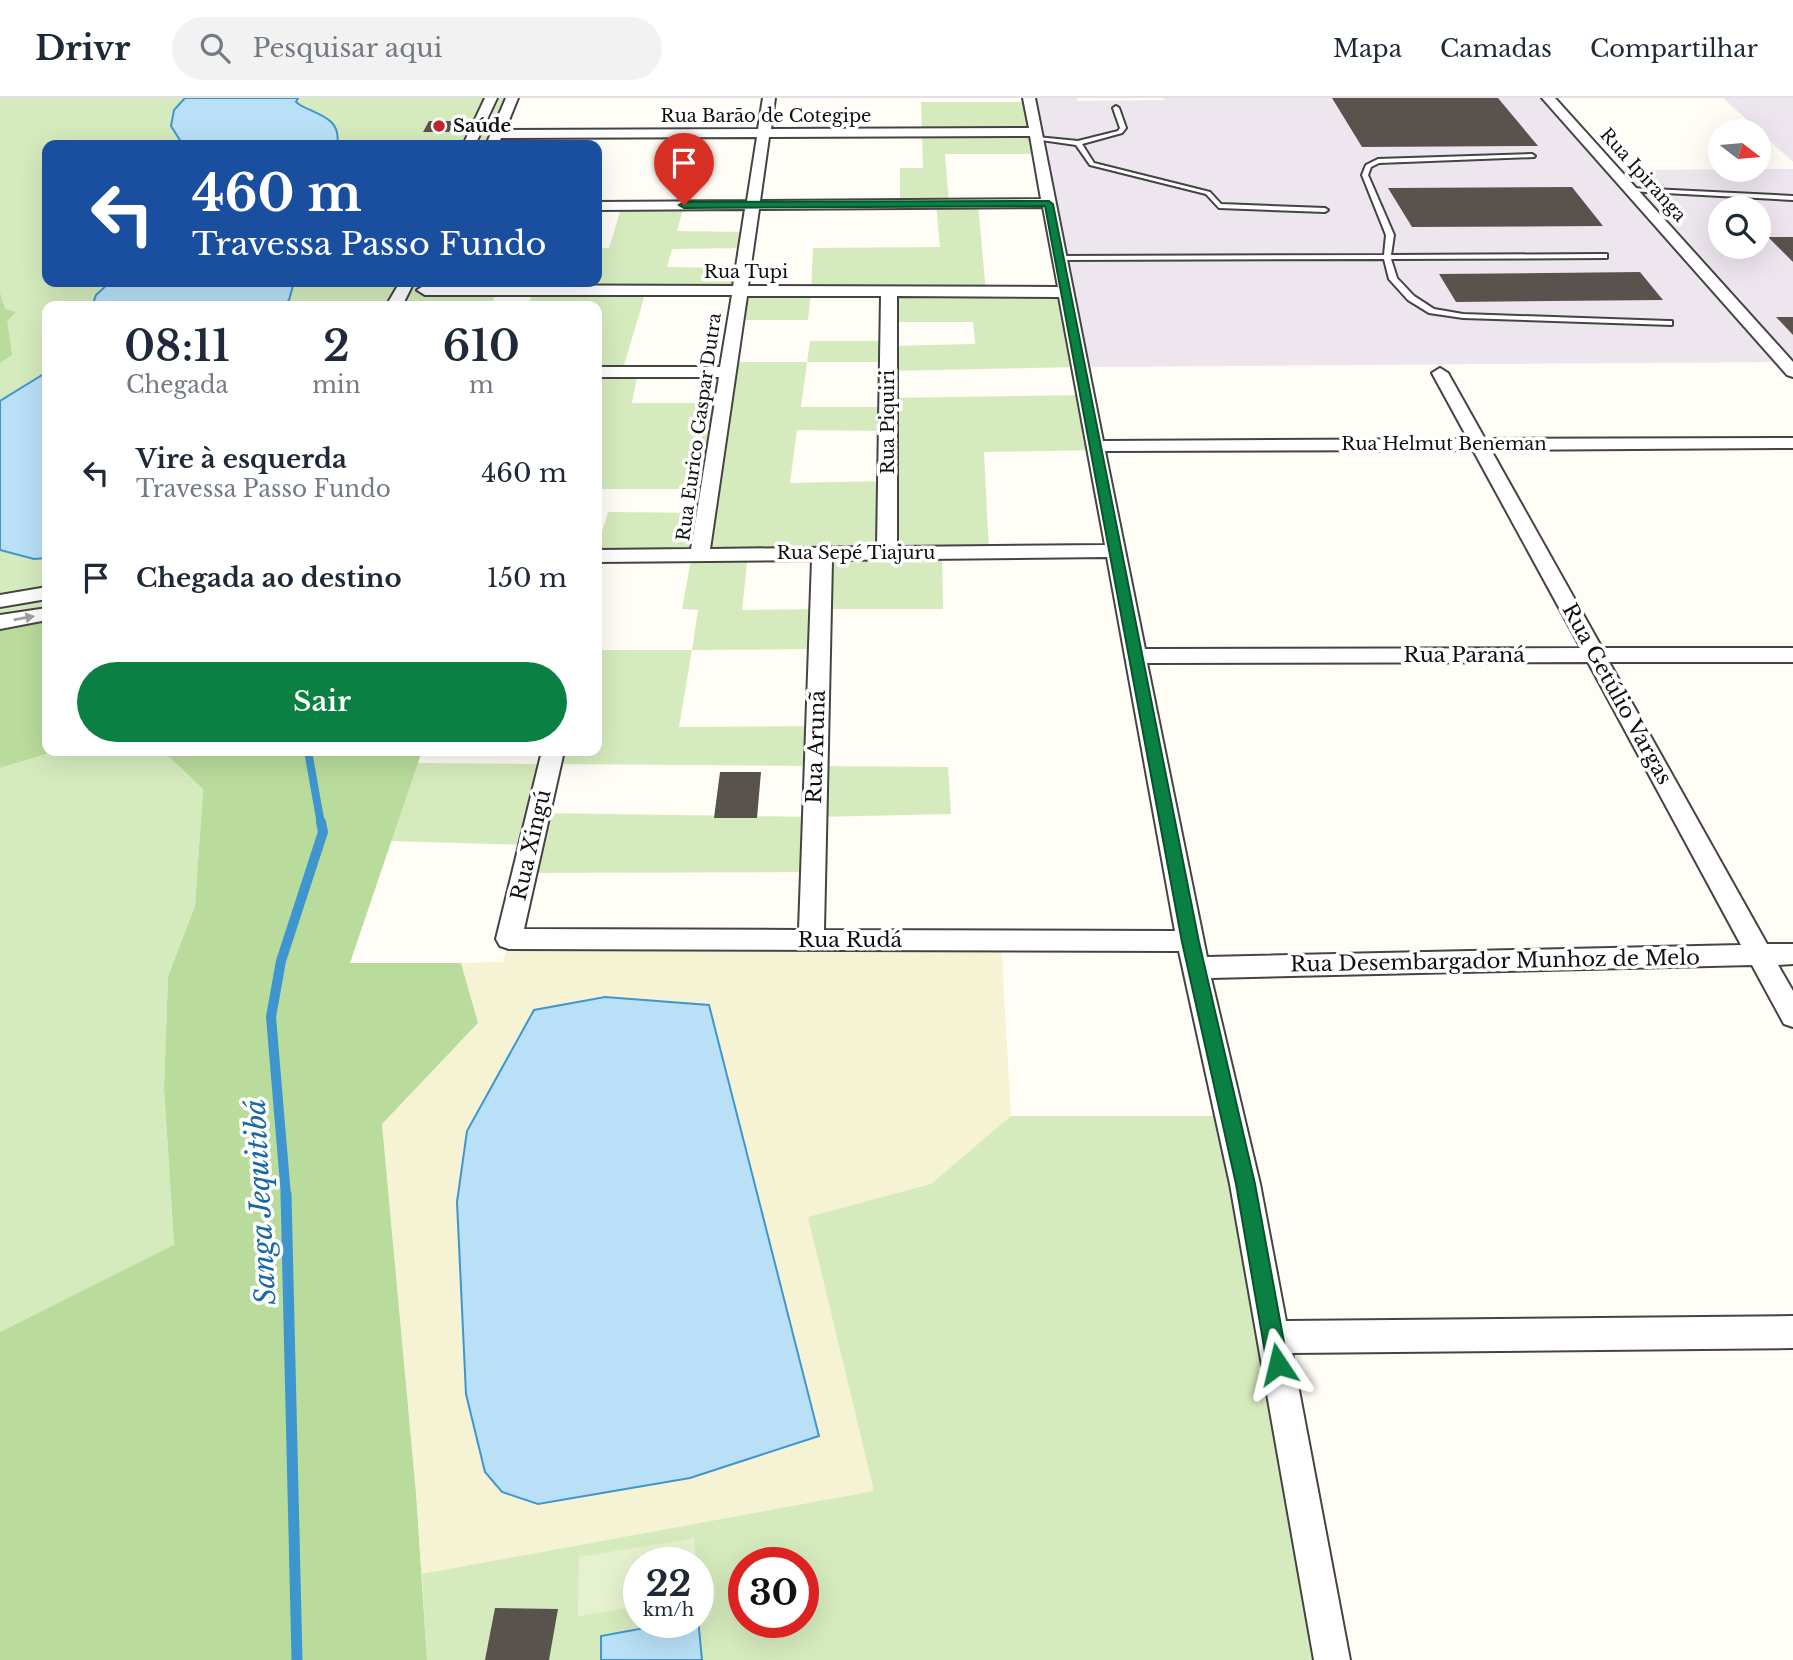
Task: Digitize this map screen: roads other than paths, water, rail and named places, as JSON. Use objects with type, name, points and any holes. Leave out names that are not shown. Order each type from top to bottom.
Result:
[{"type":"street","points":[[471,140],[491,98]]},
{"type":"street","points":[[494,140],[512,98]]},
{"type":"street","name":"Rua Eurico Gaspar Dutra","points":[[699,554],[750,205],[765,133],[769,98]]},
{"type":"street","points":[[1029,98],[1193,955],[1245,1184],[1332,1660]]},
{"type":"street","name":"Rua Ipiranga","points":[[1548,98],[1793,372]]},
{"type":"street","name":"Rua Barão de Cotegipe","points":[[494,140],[765,133],[1036,136]]},
{"type":"street","points":[[602,205],[1049,204]]},
{"type":"street","name":"Rua Tupi","points":[[480,287],[738,292],[1066,292]]},
{"type":"street","name":"Rua Piquiri","points":[[887,553],[889,292]]},
{"type":"street","points":[[602,372],[726,372]]},
{"type":"street","name":"Rua Getúlio Vargas","points":[[1440,373],[1793,1016]]},
{"type":"street","name":"Rua Helmut Beneman","points":[[1096,446],[1793,443]]},
{"type":"street","name":"Rua Sepé Tiajuru","points":[[602,559],[699,554],[1115,551]]},
{"type":"street","name":"Rua Arunã","points":[[811,940],[821,553]]},
{"type":"street","points":[[0,601],[42,594]]},
{"type":"street","points":[[0,622],[42,615]]},
{"type":"street","name":"Rua Paraná","points":[[1136,656],[1793,655]]},
{"type":"street","name":"Rua Xingú","points":[[509,939],[552,756]]},
{"type":"street","name":"Rua Rudá","points":[[509,939],[811,940],[1193,955]]},
{"type":"street","name":"Rua Desembargador Munhoz de Melo","points":[[1193,955],[1793,954]]},
{"type":"street","points":[[1273,1337],[1793,1332]]},
{"type":"lane","points":[[1036,136],[1079,143],[1120,132],[1123,128],[1116,108]]},
{"type":"lane","points":[[1079,143],[1091,164],[1208,193],[1219,206],[1325,210]]},
{"type":"lane","points":[[1532,156],[1378,161],[1368,166],[1366,175],[1390,234],[1387,257],[1393,279],[1411,298],[1432,311],[1464,316],[1669,323]]},
{"type":"lane","points":[[1631,190],[1793,198]]},
{"type":"lane","points":[[1059,258],[1604,256]]},
{"type":"water","points":[[185,98],[298,98],[296,102],[300,105],[332,123],[338,140],[180,140],[171,126],[174,110]]},
{"type":"water","points":[[105,287],[293,287],[288,301],[94,301]]},
{"type":"water","points":[[42,375],[42,558],[34,559],[0,550],[0,401]]},
{"type":"water","points":[[605,997],[709,1005],[819,1436],[690,1478],[538,1504],[502,1492],[485,1472],[466,1394],[457,1202],[467,1131],[534,1010]]},
{"type":"water","points":[[623,1632],[623,1638],[700,1638],[702,1660],[601,1660],[601,1636]]},
{"type":"waterway","name":"Sanga Jequitibá","points":[[309,756],[321,824]]},
{"type":"waterway","name":"Sanga Jequitibá","points":[[286,1196],[271,1017],[281,961],[323,832],[321,822]]},
{"type":"waterway","name":"Sanga Jequitibá","points":[[286,1194],[297,1660]]},
{"type":"place","name":"Saúde","points":[[439,126]]}]
